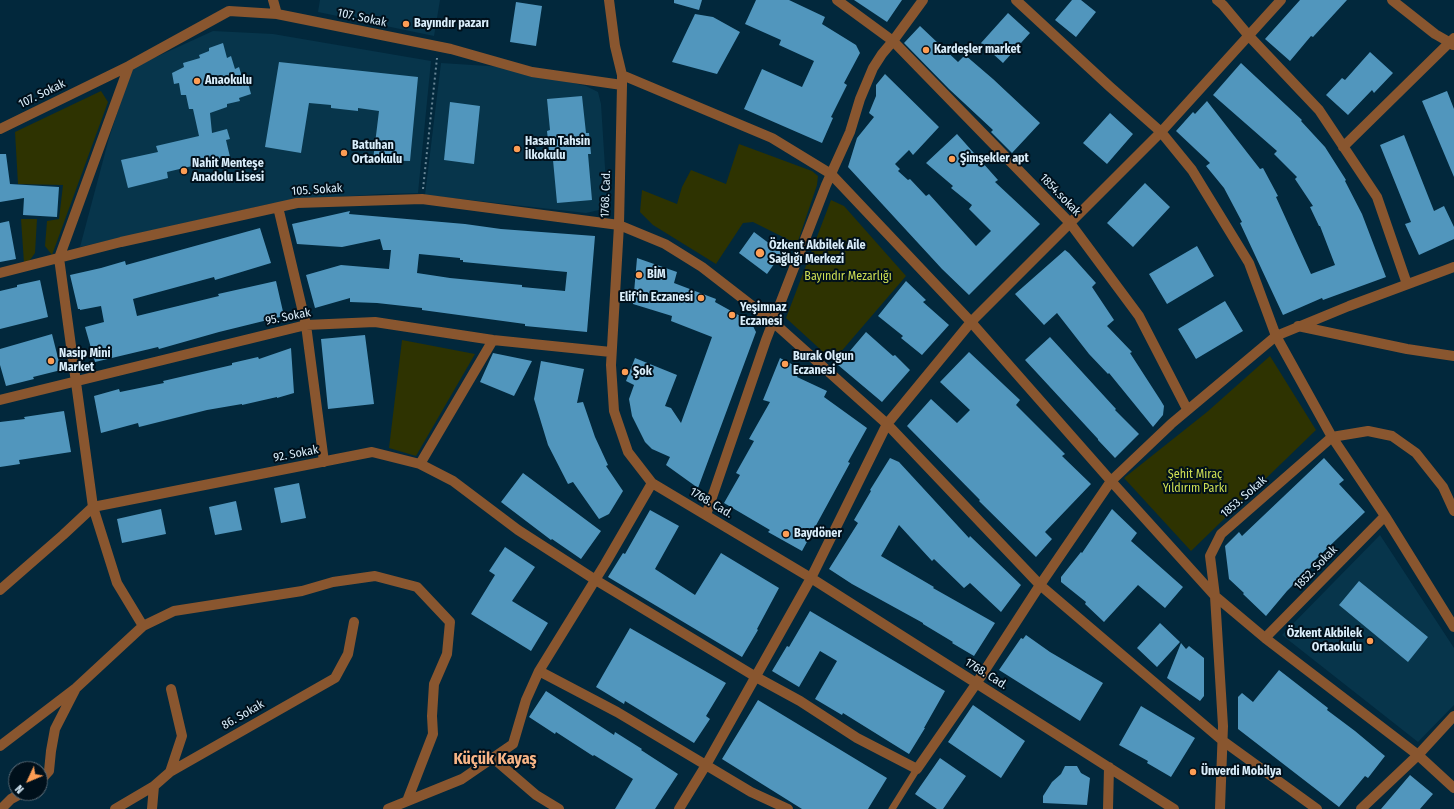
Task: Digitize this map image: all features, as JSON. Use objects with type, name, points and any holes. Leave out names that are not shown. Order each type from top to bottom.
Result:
[{"type":"street","points":[[273,0],[277,14]]},
{"type":"street","name":"1768. Cad.","points":[[609,0],[614,46],[622,80],[619,225],[611,352],[614,411],[628,452],[652,483],[812,578],[1174,809]]},
{"type":"street","name":"1854.sokak","points":[[837,0],[893,41],[1070,223],[1139,316],[1187,409]]},
{"type":"street","points":[[706,515],[773,322],[826,185],[850,132],[860,99],[873,68],[923,0]]},
{"type":"street","points":[[1016,0],[1161,132],[1192,170],[1249,264],[1276,336],[1332,437],[1385,516],[1454,628]]},
{"type":"street","points":[[1217,0],[1318,110],[1343,147],[1376,197],[1407,284]]},
{"type":"street","points":[[679,809],[706,765],[812,578],[887,424],[971,322],[1161,132],[1281,0]]},
{"type":"street","points":[[1343,147],[1452,42],[1435,34],[1392,0]]},
{"type":"street","name":"107. Sokak","points":[[0,129],[129,66],[229,11],[277,14],[438,46],[532,72],[622,80],[772,138],[831,174],[971,322],[1111,481],[1216,596],[1265,638],[1418,755],[1454,788]]},
{"type":"street","points":[[129,66],[59,258],[93,506],[117,583],[143,626]]},
{"type":"street","name":"105. Sokak","points":[[0,273],[122,242],[297,203],[422,199],[619,225],[665,244],[702,267],[773,322],[887,424],[1040,585],[1223,741],[1317,809]]},
{"type":"street","points":[[278,207],[306,325],[324,462]]},
{"type":"street","points":[[916,769],[976,684],[1040,585],[1111,481],[1187,409],[1276,336],[1298,326],[1454,267]]},
{"type":"street","name":"95. Sokak","points":[[0,400],[306,325],[375,322],[493,340],[611,352]]},
{"type":"street","points":[[1298,326],[1454,356]]},
{"type":"street","points":[[420,464],[493,340]]},
{"type":"street","points":[[1332,437],[1368,431],[1392,436],[1416,453],[1443,487],[1454,511]]},
{"type":"street","name":"1853. Sokak","points":[[1220,809],[1223,726],[1216,596],[1210,556],[1221,534],[1332,437]]},
{"type":"street","name":"92. Sokak","points":[[93,506],[372,452],[420,464],[453,481],[518,530],[594,579],[756,677],[800,701],[857,738],[916,769]]},
{"type":"street","points":[[388,809],[462,779],[513,744],[526,700],[539,670],[594,579],[605,564],[652,483]]},
{"type":"street","points":[[0,590],[63,535],[93,506]]},
{"type":"street","name":"1852. Sokak","points":[[1265,638],[1385,516]]},
{"type":"street","points":[[0,746],[76,688],[143,626],[174,611],[302,591],[333,582],[375,576],[417,587],[450,622],[447,654],[434,684],[432,716],[433,734],[407,801]]},
{"type":"street","name":"86. Sokak","points":[[115,809],[154,786],[170,772],[335,678],[348,654],[354,622]]},
{"type":"street","points":[[539,670],[617,712],[751,792],[788,809]]},
{"type":"street","points":[[48,774],[50,772],[51,751],[56,729],[76,688]]},
{"type":"street","points":[[170,772],[182,736],[171,688]]},
{"type":"street","points":[[1361,809],[1418,755],[1454,716]]},
{"type":"street","points":[[493,758],[536,795],[559,809]]},
{"type":"street","points":[[1108,809],[1109,767]]},
{"type":"street","points":[[152,809],[154,786]]},
{"type":"street","points":[[1,809],[9,801]]},
{"type":"lane","points":[[892,809],[916,769]]},
{"type":"path","points":[[422,199],[438,46]]},
{"type":"shaded area","name":"Bayındır pazarı","points":[[320,0],[440,0],[434,36],[318,12]]},
{"type":"shaded area","points":[[213,31],[273,34],[431,61],[418,193],[322,198],[269,204],[80,247],[109,138],[132,68]]},
{"type":"shaded area","name":"Hasan Tahsin İlkokulu","points":[[441,63],[504,67],[586,86],[598,92],[601,104],[607,199],[604,206],[599,210],[586,213],[425,195]]},
{"type":"shaded area","name":"Özkent Akbilek Ortaokulu","points":[[1380,535],[1454,648],[1454,705],[1418,742],[1282,635]]},
{"type":"green space","points":[[101,91],[108,102],[52,255],[45,246],[47,221],[59,219],[63,185],[18,184],[15,132]]},
{"type":"green space","points":[[739,144],[812,171],[818,176],[817,185],[797,244],[753,222],[743,223],[716,264],[653,225],[640,212],[642,190],[677,204],[682,187],[691,170],[726,184]]},
{"type":"green space","name":"Bayındır Mezarlığı","points":[[831,200],[844,206],[906,276],[833,361],[786,318]]},
{"type":"green space","points":[[21,219],[37,219],[35,253],[30,260],[24,263]]},
{"type":"green space","points":[[402,340],[475,354],[416,456],[389,448]]},
{"type":"green space","name":"Şehit Miraç Yıldırım Parkı","points":[[1270,356],[1316,430],[1191,551],[1124,478],[1207,412]]},
{"type":"building","points":[[674,0],[702,0],[699,10],[674,3]]},
{"type":"building","points":[[756,0],[789,0],[825,17],[822,24],[856,45],[860,53],[844,83],[847,85],[831,117],[833,118],[822,143],[744,109],[762,69],[802,87],[814,61],[779,45],[781,40],[745,24]]},
{"type":"building","points":[[854,0],[902,0],[887,22]]},
{"type":"building","points":[[1072,0],[1081,0],[1096,12],[1076,37],[1055,20]]},
{"type":"building","points":[[1300,0],[1347,0],[1313,37],[1311,36],[1290,61],[1265,39]]},
{"type":"building","points":[[516,2],[542,6],[536,46],[510,42]]},
{"type":"building","points":[[1008,13],[1030,33],[1003,63],[981,43]]},
{"type":"building","points":[[695,14],[713,17],[740,32],[717,74],[672,62]]},
{"type":"building","points":[[920,26],[958,62],[965,55],[1040,123],[1012,153],[991,132],[993,130],[949,89],[904,43]]},
{"type":"building","points":[[223,43],[227,58],[231,56],[235,69],[239,67],[243,80],[247,79],[251,94],[239,98],[240,101],[227,104],[227,107],[210,113],[212,133],[227,129],[230,139],[226,140],[230,157],[167,172],[168,178],[128,188],[121,160],[158,152],[156,146],[199,136],[193,109],[189,109],[186,95],[181,95],[179,83],[174,84],[172,73],[184,67],[183,63],[200,58],[199,55],[209,51],[209,48]]},
{"type":"building","points":[[1370,52],[1393,73],[1374,93],[1372,90],[1348,115],[1326,95],[1342,78],[1345,80]]},
{"type":"building","points":[[279,62],[418,77],[410,161],[373,160],[379,111],[358,108],[358,111],[331,108],[331,105],[309,103],[301,153],[265,147]]},
{"type":"building","points":[[1241,63],[1302,120],[1301,121],[1325,147],[1346,180],[1345,181],[1362,214],[1386,277],[1323,300],[1322,298],[1283,315],[1240,223],[1242,222],[1224,188],[1206,166],[1210,163],[1176,131],[1193,112],[1195,114],[1207,101],[1260,169],[1263,168],[1278,196],[1276,197],[1311,274],[1335,265],[1320,226],[1310,207],[1313,206],[1295,179],[1297,177],[1274,154],[1277,151],[1213,95]]},
{"type":"building","points":[[885,74],[939,127],[913,155],[909,150],[895,164],[900,169],[898,171],[908,180],[910,179],[926,196],[929,194],[976,246],[991,231],[969,209],[972,205],[951,188],[953,186],[926,163],[957,134],[998,180],[995,182],[1040,224],[969,295],[942,269],[848,167],[857,138],[874,117],[869,113],[876,96],[876,85]]},
{"type":"building","points":[[1447,91],[1454,109],[1454,177],[1422,101]]},
{"type":"building","points":[[582,96],[586,133],[589,133],[591,154],[588,154],[592,200],[557,203],[553,160],[550,160],[547,131],[550,130],[547,99]]},
{"type":"building","points":[[450,102],[480,106],[474,164],[444,160]]},
{"type":"building","points":[[1110,113],[1133,134],[1107,164],[1083,143]]},
{"type":"building","points":[[1404,135],[1434,211],[1444,206],[1454,227],[1454,239],[1419,255],[1405,224],[1411,222],[1380,145]]},
{"type":"building","points":[[0,154],[6,154],[10,184],[59,187],[57,217],[23,215],[24,198],[0,202]]},
{"type":"building","points":[[1145,183],[1170,207],[1133,247],[1107,223]]},
{"type":"building","points":[[350,211],[349,214],[465,224],[501,229],[595,236],[587,332],[525,326],[525,324],[422,310],[422,308],[377,303],[350,302],[350,298],[315,308],[306,275],[341,265],[389,269],[391,250],[383,250],[380,239],[342,247],[297,244],[292,224]],"holes":[[[419,254],[460,258],[463,262],[567,272],[565,291],[522,287],[522,285],[450,278],[417,273]]]},
{"type":"building","points":[[9,221],[16,259],[0,262],[0,223]]},
{"type":"building","points":[[260,228],[271,263],[215,280],[214,277],[133,299],[137,316],[219,296],[218,294],[276,281],[284,316],[159,349],[158,347],[95,362],[85,327],[104,322],[101,306],[80,310],[78,309],[70,275],[125,261],[126,265]]},
{"type":"building","name":"Özkent Akbilek Aile Sağlığı Merkezi","points":[[754,232],[782,253],[767,274],[739,253]]},
{"type":"building","points":[[1197,246],[1214,276],[1167,304],[1149,274]]},
{"type":"building","points":[[1065,250],[1096,283],[1092,287],[1114,320],[1107,326],[1132,352],[1130,353],[1164,406],[1163,415],[1153,427],[1109,373],[1108,374],[1089,354],[1057,313],[1044,325],[1015,294]]},
{"type":"building","points":[[637,258],[677,272],[674,283],[716,299],[715,302],[751,322],[756,332],[698,488],[666,465],[670,457],[652,449],[645,442],[632,416],[629,399],[634,385],[626,381],[635,358],[677,375],[665,406],[671,408],[681,423],[712,337],[671,321],[672,316],[633,304]]},
{"type":"building","points":[[40,280],[48,317],[0,329],[0,291],[17,287],[17,285]]},
{"type":"building","points":[[906,281],[926,300],[923,302],[949,325],[922,355],[901,338],[903,336],[878,316]]},
{"type":"building","points":[[1225,301],[1243,331],[1196,359],[1178,329]]},
{"type":"building","points":[[866,332],[893,356],[895,355],[910,370],[882,402],[838,365]]},
{"type":"building","points":[[52,334],[61,370],[6,386],[0,365],[0,349]]},
{"type":"building","points":[[365,335],[374,404],[328,409],[321,339]]},
{"type":"building","points":[[1050,337],[1116,409],[1115,410],[1139,434],[1115,458],[1025,360]]},
{"type":"building","points":[[291,348],[294,393],[242,405],[207,410],[139,427],[138,423],[101,433],[94,396],[119,389],[120,392],[164,383],[163,381],[232,365],[232,363],[258,357],[259,359]]},
{"type":"building","points":[[969,352],[1020,400],[1016,405],[1065,454],[1062,456],[1091,484],[1045,532],[1052,539],[1036,557],[979,501],[980,500],[907,426],[931,399],[957,423],[970,410],[940,382]]},
{"type":"building","points":[[493,353],[532,361],[514,396],[480,382]]},
{"type":"building","points":[[780,358],[801,369],[797,377],[827,391],[824,397],[867,428],[848,462],[850,463],[802,551],[768,532],[770,530],[724,503],[740,475],[736,473],[754,441],[749,439],[770,402],[763,400]]},
{"type":"building","points":[[541,361],[584,369],[577,403],[583,402],[595,437],[608,465],[606,466],[623,491],[609,514],[599,519],[573,482],[568,484],[548,445],[534,399]]},
{"type":"building","points":[[64,411],[71,452],[19,460],[20,464],[0,467],[0,422],[25,419],[24,417]]},
{"type":"building","points":[[890,458],[899,462],[969,538],[970,536],[1021,585],[1001,612],[970,583],[964,588],[934,559],[932,561],[899,525],[881,556],[934,587],[933,588],[995,623],[974,656],[923,623],[852,584],[829,569],[858,523],[854,520],[871,491],[870,490]]},
{"type":"building","points":[[1324,458],[1344,480],[1339,484],[1365,512],[1312,563],[1314,564],[1287,591],[1266,616],[1229,579],[1225,546],[1239,532],[1242,536]]},
{"type":"building","points":[[523,473],[601,531],[581,559],[552,539],[551,540],[501,502]]},
{"type":"building","points":[[299,483],[306,518],[281,523],[274,488]]},
{"type":"building","points":[[236,501],[242,530],[215,535],[209,507]]},
{"type":"building","points":[[161,509],[166,534],[122,543],[117,519]]},
{"type":"building","points":[[1112,509],[1137,533],[1131,541],[1183,587],[1165,608],[1138,585],[1104,622],[1085,604],[1086,602],[1061,582],[1061,577],[1081,552],[1082,553]]},
{"type":"building","points":[[650,510],[679,526],[655,569],[695,595],[721,553],[779,588],[757,629],[758,630],[742,657],[608,577],[623,553],[625,554]]},
{"type":"building","points":[[505,547],[535,567],[512,601],[548,623],[531,651],[471,614],[495,575],[489,571]]},
{"type":"building","points":[[1359,581],[1428,637],[1408,662],[1339,605]]},
{"type":"building","points":[[810,611],[945,691],[909,754],[843,713],[842,715],[815,699],[837,661],[820,651],[799,687],[772,671],[787,646],[789,647]]},
{"type":"building","points":[[1160,623],[1180,642],[1157,667],[1137,648]]},
{"type":"building","points":[[630,628],[726,683],[706,716],[710,719],[694,743],[625,701],[624,704],[596,687]]},
{"type":"building","points":[[1026,635],[1050,652],[1103,683],[1080,721],[999,670],[1021,638],[1023,639]]},
{"type":"building","points":[[1181,643],[1186,649],[1189,646],[1204,658],[1204,696],[1200,701],[1167,678]]},
{"type":"building","points":[[1279,670],[1328,708],[1327,710],[1385,756],[1368,778],[1365,776],[1339,807],[1238,729],[1238,697],[1242,693],[1253,702]]},
{"type":"building","points":[[546,691],[614,735],[615,732],[678,774],[655,809],[615,809],[633,779],[594,755],[593,756],[556,732],[555,734],[529,717]]},
{"type":"building","points":[[758,700],[887,778],[868,809],[802,809],[722,759]]},
{"type":"building","points":[[973,705],[1025,741],[1001,778],[948,742]]},
{"type":"building","points":[[1141,706],[1195,738],[1171,777],[1147,763],[1148,761],[1119,745]]},
{"type":"building","points":[[940,758],[966,776],[943,809],[937,809],[915,794]]},
{"type":"building","points":[[1065,766],[1077,766],[1081,773],[1090,778],[1087,805],[1043,803],[1043,796],[1052,782],[1061,774]]},
{"type":"building","points":[[1410,775],[1433,794],[1420,809],[1381,809]]},
{"type":"place","name":"Bayındır pazarı","points":[[406,24]]},
{"type":"place","name":"Kardeşler market","points":[[926,50]]},
{"type":"place","name":"Anaokulu","points":[[197,81]]},
{"type":"place","name":"Hasan Tahsin İlkokulu","points":[[517,149]]},
{"type":"place","name":"Batuhan Ortaokulu","points":[[344,153]]},
{"type":"place","name":"Şimşekler apt","points":[[952,159]]},
{"type":"place","name":"Nahit Menteşe Anadolu Lisesi","points":[[184,171]]},
{"type":"place","name":"Özkent Akbilek Aile Sağlığı Merkezi","points":[[760,253]]},
{"type":"place","name":"BİM","points":[[639,275]]},
{"type":"place","name":"Elif'in Eczanesi","points":[[701,298]]},
{"type":"place","name":"Yeşimnaz Eczanesi","points":[[732,315]]},
{"type":"place","name":"Nasip Mini Market","points":[[51,361]]},
{"type":"place","name":"Burak Olgun Eczanesi","points":[[785,364]]},
{"type":"place","name":"Şok","points":[[625,372]]},
{"type":"place","name":"Baydöner","points":[[786,534]]},
{"type":"place","name":"Özkent Akbilek Ortaokulu","points":[[1370,641]]},
{"type":"place","name":"Ünverdi Mobilya","points":[[1193,772]]},
{"type":"district","name":"Küçük Kayaş","points":[[495,760]]}]
